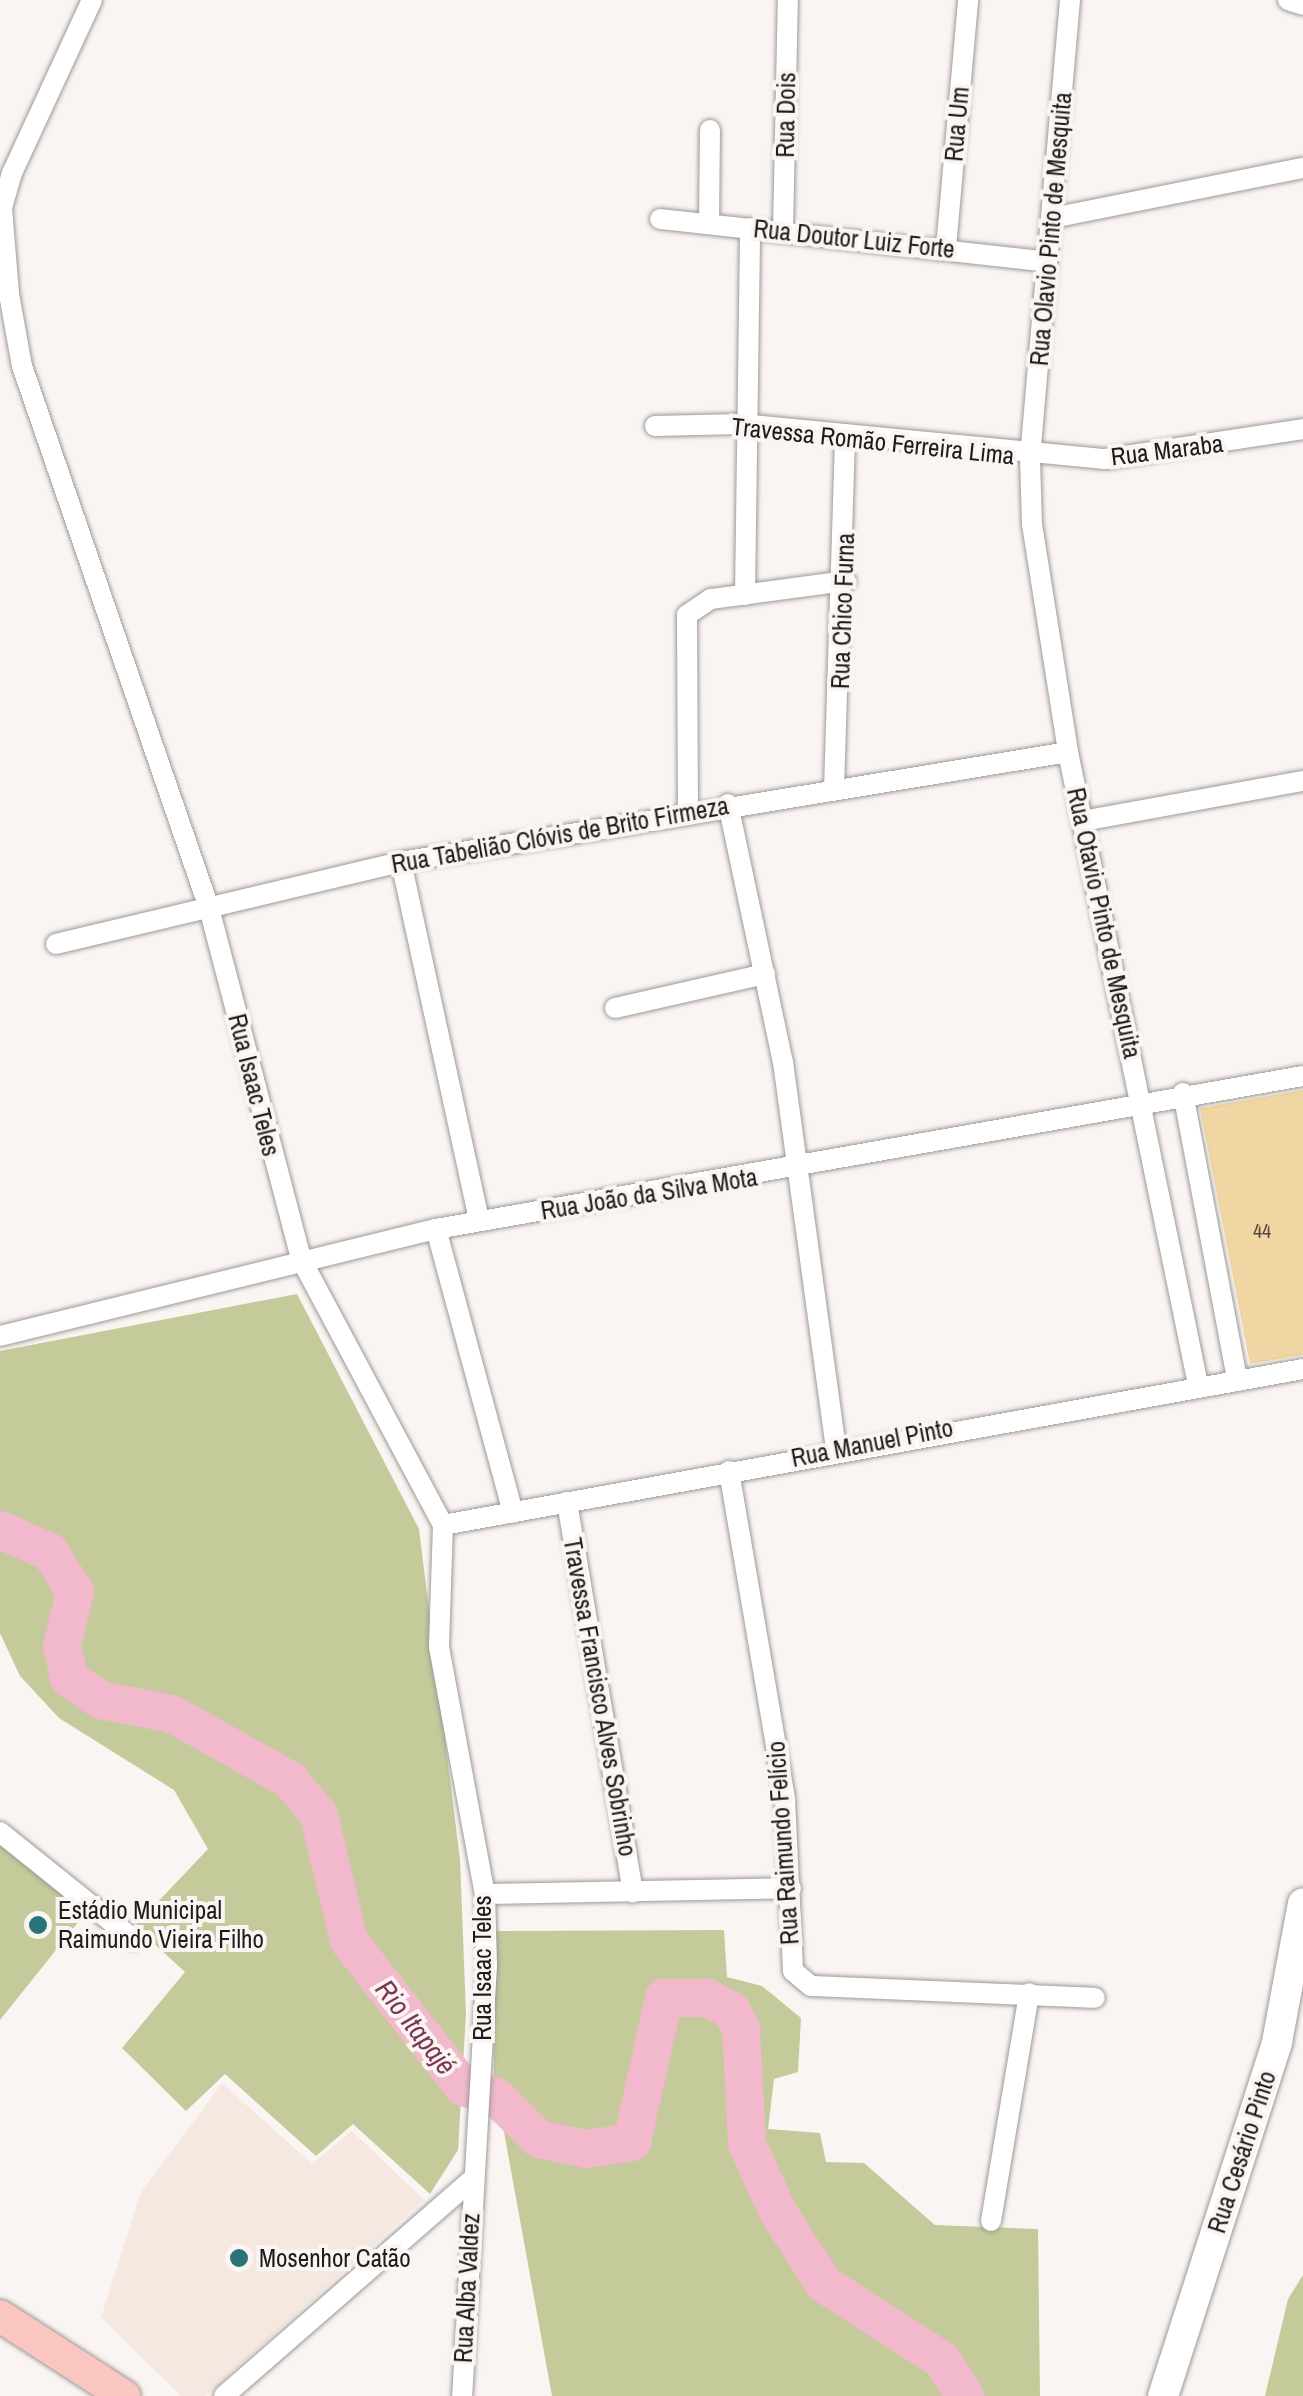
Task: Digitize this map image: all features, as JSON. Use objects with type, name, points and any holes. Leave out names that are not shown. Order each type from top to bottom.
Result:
[{"type":"main road","points":[[0,2316],[124,2396]]},
{"type":"street","name":"Rua Isaac Teles","points":[[92,0],[1,201],[22,366],[209,908],[302,1258],[443,1525],[440,1647],[485,1894],[482,2054],[472,2180]]},
{"type":"street","name":"Rua Dois","points":[[784,231],[788,0]]},
{"type":"street","name":"Rua Um","points":[[946,248],[968,0]]},
{"type":"street","name":"Rua Olavio Pinto de Mesquita","points":[[1030,458],[1070,0]]},
{"type":"street","points":[[1288,0],[1303,5]]},
{"type":"street","points":[[710,130],[710,224]]},
{"type":"street","points":[[1052,218],[1303,168]]},
{"type":"street","name":"Rua Doutor Luiz Forte","points":[[660,219],[1048,262]]},
{"type":"street","points":[[745,595],[740,424],[750,228]]},
{"type":"street","name":"Travessa Romão Ferreira Lima","points":[[655,426],[740,424],[1030,458]]},
{"type":"street","name":"Rua Maraba","points":[[1030,458],[1105,459],[1303,430]]},
{"type":"street","name":"Rua Chico Furna","points":[[834,789],[846,581],[845,434]]},
{"type":"street","name":"Rua Otavio Pinto de Mesquita","points":[[1030,458],[1068,752],[1198,1385]]},
{"type":"street","points":[[688,810],[683,627],[696,605],[846,581]]},
{"type":"street","name":"Rua Tabelião Clóvis de Brito Firmeza","points":[[56,944],[401,862],[688,810],[1068,752]]},
{"type":"street","points":[[1082,822],[1303,780]]},
{"type":"street","points":[[728,804],[764,974],[836,1448]]},
{"type":"street","points":[[401,862],[479,1221]]},
{"type":"street","points":[[615,1008],[764,974]]},
{"type":"street","name":"Rua João da Silva Mota","points":[[0,1336],[302,1258],[436,1229],[796,1170],[1140,1100],[1303,1076]]},
{"type":"street","points":[[1184,1093],[1236,1378]]},
{"type":"street","points":[[436,1229],[513,1512]]},
{"type":"street","name":"Rua Manuel Pinto","points":[[443,1525],[836,1448],[1303,1369]]},
{"type":"street","name":"Rua Raimundo Felício","points":[[729,1471],[771,1700],[791,1888],[793,1972],[811,1986],[1095,1998]]},
{"type":"street","name":"Travessa Francisco Alves Sobrinho","points":[[567,1502],[633,1892]]},
{"type":"street","points":[[0,1832],[133,1939]]},
{"type":"street","points":[[485,1894],[791,1888]]},
{"type":"street","name":"Rua Cesário Pinto","points":[[1162,2396],[1277,2042],[1303,1904]]},
{"type":"street","points":[[991,2222],[1029,1993]]},
{"type":"street","points":[[224,2396],[472,2180]]},
{"type":"street","name":"Rua Alba Valdez","points":[[462,2396],[472,2180]]},
{"type":"shaded area","name":"Mosenhor Catão","points":[[222,2083],[312,2164],[352,2131],[424,2200],[205,2396],[181,2396],[101,2317],[141,2192]]},
{"type":"green space","points":[[297,1294],[419,1529],[460,1860],[466,2014],[458,2150],[430,2194],[353,2124],[316,2156],[225,2074],[186,2111],[122,2048],[185,1972],[135,1926],[208,1849],[174,1790],[59,1718],[20,1676],[0,1633],[0,1351]]},
{"type":"green space","name":"Estádio Municipal Raimundo Vieira Filho","points":[[0,1841],[88,1910],[0,2020]]},
{"type":"green space","points":[[724,1930],[727,1977],[762,1986],[801,2018],[798,2072],[774,2079],[768,2129],[820,2133],[826,2162],[864,2163],[935,2225],[1038,2229],[1040,2396],[552,2396],[494,2077],[493,1931]]},
{"type":"green space","points":[[1303,2275],[1303,2396],[1265,2396],[1288,2299]]},
{"type":"building","points":[[1303,1090],[1303,1355],[1250,1364],[1200,1108]]},
{"type":"waterway","name":"Rio Itapajé","points":[[0,1530],[50,1552],[75,1592],[62,1645],[69,1678],[101,1700],[172,1714],[290,1780],[319,1815],[349,1941],[463,2087],[496,2097],[539,2139],[587,2149],[632,2142],[664,1998],[708,1998],[731,2010],[741,2028],[747,2144],[778,2212],[824,2284],[942,2360],[965,2396]]},
{"type":"place","name":"Estádio Municipal Raimundo Vieira Filho","points":[[38,1925]]},
{"type":"place","name":"Mosenhor Catão","points":[[239,2258]]}]
